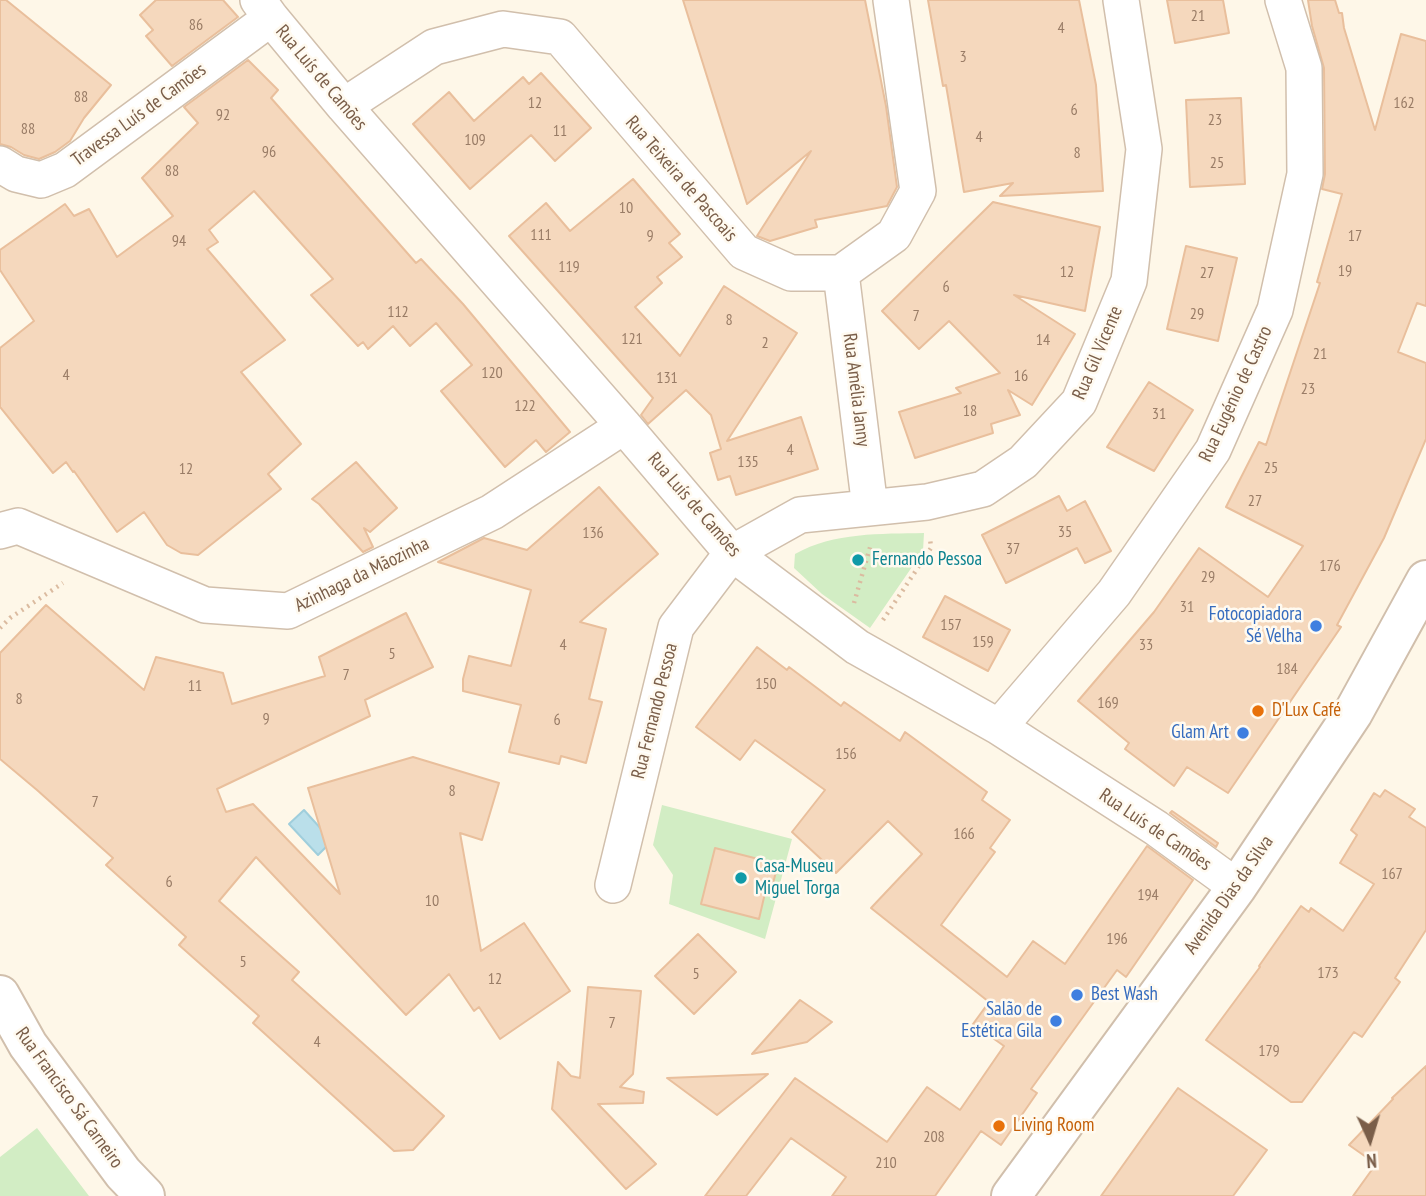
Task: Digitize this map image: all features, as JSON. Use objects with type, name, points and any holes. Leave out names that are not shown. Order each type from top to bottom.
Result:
[{"type":"street","points":[[841,273],[894,234],[918,191],[891,0]]},
{"type":"street","name":"Rua Gil Vicente","points":[[732,553],[800,516],[927,502],[983,489],[1023,462],[1079,402],[1129,281],[1144,149],[1121,0]]},
{"type":"street","name":"Rua Eugénio de Castro","points":[[999,727],[1114,593],[1213,450],[1275,310],[1305,174],[1304,68],[1283,0]]},
{"type":"street","name":"Rua Luís de Camões","points":[[264,9],[344,106],[732,553],[854,643],[999,727],[1156,828],[1237,887]]},
{"type":"street","name":"Travessa Luís de Camões","points":[[0,164],[16,174],[41,180],[65,170],[264,9]]},
{"type":"street","name":"Rua Teixeira de Pascoais","points":[[344,106],[434,47],[503,29],[560,37],[744,252],[792,273],[841,273]]},
{"type":"street","name":"Rua Amélia Janny","points":[[841,273],[870,508]]},
{"type":"street","name":"Azinhaga da Mãozinha","points":[[9,529],[99,559],[205,605],[288,611],[492,512],[624,426]]},
{"type":"street","name":"Rua Fernando Pessoa","points":[[613,885],[676,627],[732,553]]},
{"type":"street","name":"Avenida Dias da Silva","points":[[1011,1196],[1237,887],[1353,713],[1426,580]]},
{"type":"street","name":"Rua Francisco Sá Carneiro","points":[[0,995],[28,1045],[123,1173],[145,1196]]},
{"type":"path","points":[[854,643],[931,548],[927,502]]},
{"type":"path","points":[[854,643],[873,538],[870,508]]},
{"type":"path","points":[[0,628],[10,618],[99,559]]},
{"type":"green space","points":[[924,533],[923,551],[870,628],[822,594],[794,568],[795,554],[826,542],[858,536]]},
{"type":"green space","points":[[662,805],[792,839],[765,939],[669,904],[673,875],[653,845]]},
{"type":"green space","points":[[37,1128],[89,1196],[0,1196],[0,1157]]},
{"type":"water","points":[[304,810],[332,841],[318,855],[289,824]]},
{"type":"building","points":[[0,0],[6,0],[111,85],[84,118],[70,141],[39,159],[0,144]]},
{"type":"building","points":[[156,0],[223,0],[238,17],[172,66],[146,36],[153,30],[140,15]]},
{"type":"building","points":[[683,0],[865,0],[886,106],[897,187],[887,206],[815,220],[817,227],[770,241],[757,236],[811,151],[747,204]]},
{"type":"building","points":[[928,0],[1079,0],[1096,85],[1103,191],[1000,196],[1013,183],[964,192]]},
{"type":"building","points":[[1167,0],[1223,0],[1229,33],[1175,43]]},
{"type":"building","points":[[1308,0],[1335,0],[1339,13],[1342,13],[1344,28],[1375,130],[1401,34],[1426,41],[1426,306],[1417,303],[1398,352],[1426,363],[1426,439],[1384,538],[1337,625],[1341,627],[1228,793],[1187,767],[1174,786],[1125,749],[1129,743],[1078,701],[1154,612],[1199,548],[1268,597],[1303,546],[1226,507],[1259,442],[1266,445],[1320,283],[1317,282],[1342,194],[1322,189],[1325,174],[1324,68]]},
{"type":"building","points":[[248,60],[278,90],[271,98],[416,263],[421,259],[463,304],[570,432],[546,452],[536,440],[505,467],[441,391],[472,365],[436,323],[410,346],[393,326],[368,349],[363,342],[358,346],[311,295],[333,279],[254,191],[209,230],[218,242],[207,249],[285,340],[241,372],[301,444],[268,474],[281,489],[198,555],[181,553],[167,545],[144,512],[117,532],[66,462],[53,473],[0,407],[0,348],[34,321],[0,270],[0,250],[65,204],[74,216],[89,209],[117,257],[173,216],[142,178],[198,123],[184,107]]},
{"type":"building","points":[[541,73],[591,128],[555,161],[531,135],[470,189],[413,124],[449,92],[474,121],[523,77],[529,84]]},
{"type":"building","points":[[1241,98],[1245,184],[1190,187],[1186,100]]},
{"type":"building","points":[[633,179],[680,234],[669,243],[682,257],[657,277],[662,283],[635,307],[680,356],[724,286],[797,333],[727,441],[801,417],[818,469],[736,495],[730,476],[718,480],[710,453],[721,449],[711,415],[686,390],[648,424],[641,415],[653,398],[509,236],[546,203],[570,231]]},
{"type":"building","points":[[993,202],[1100,227],[1085,311],[1014,295],[1075,334],[1053,371],[1032,405],[1008,390],[1020,415],[991,424],[993,433],[915,458],[899,412],[961,393],[956,388],[1000,373],[949,321],[919,349],[882,311]]},
{"type":"building","points":[[1186,246],[1237,258],[1218,341],[1167,329]]},
{"type":"building","points":[[1149,382],[1193,410],[1154,471],[1107,447]]},
{"type":"building","points":[[356,462],[397,508],[370,532],[364,528],[373,547],[363,552],[312,499]]},
{"type":"building","points":[[599,487],[658,554],[580,622],[606,629],[589,699],[602,702],[586,763],[561,756],[559,764],[509,752],[521,705],[463,691],[469,656],[511,666],[531,590],[438,562],[484,538],[527,550]]},
{"type":"building","points":[[1059,496],[1067,511],[1085,501],[1111,551],[1085,563],[1077,548],[1006,583],[982,535]]},
{"type":"building","points":[[945,596],[1010,630],[988,671],[923,637]]},
{"type":"building","points":[[46,605],[144,690],[156,657],[223,673],[232,704],[325,676],[319,657],[406,613],[433,667],[365,700],[370,716],[217,789],[226,812],[253,804],[340,894],[308,788],[413,757],[499,783],[482,840],[460,833],[481,951],[524,923],[570,991],[500,1039],[479,1007],[474,1011],[449,974],[406,1015],[256,857],[219,901],[299,972],[292,980],[444,1116],[413,1150],[394,1151],[253,1023],[259,1016],[179,945],[186,937],[106,865],[113,858],[0,759],[0,653]]},
{"type":"building","points":[[757,647],[841,706],[844,702],[900,741],[905,732],[987,792],[982,800],[1010,820],[990,848],[995,852],[941,925],[1007,977],[1033,941],[1065,964],[1147,846],[1193,880],[1126,977],[1117,970],[1031,1089],[1037,1093],[1001,1145],[981,1131],[935,1196],[832,1196],[846,1177],[791,1138],[746,1196],[705,1196],[795,1078],[887,1142],[927,1087],[960,1110],[1004,1046],[973,1024],[989,1002],[871,908],[922,854],[888,821],[836,873],[792,832],[825,790],[755,740],[740,760],[696,727]]},
{"type":"building","points":[[1385,790],[1415,809],[1409,817],[1426,828],[1426,930],[1395,978],[1400,982],[1362,1037],[1354,1032],[1302,1102],[1291,1102],[1206,1040],[1301,906],[1309,912],[1311,908],[1343,931],[1374,884],[1340,863],[1357,835],[1351,830],[1374,793],[1380,797]]},
{"type":"building","points":[[1172,811],[1218,843],[1216,847],[1170,813]]},
{"type":"building","name":"Casa-Museu Miguel Torga","points":[[715,848],[778,864],[770,895],[765,893],[759,919],[701,904]]},
{"type":"building","points":[[698,934],[736,972],[694,1014],[655,976]]},
{"type":"building","points":[[588,987],[641,991],[633,1074],[620,1087],[644,1092],[643,1103],[598,1104],[656,1164],[626,1189],[552,1109],[558,1062],[571,1076],[580,1078]]},
{"type":"building","points":[[800,1000],[832,1022],[807,1042],[752,1054]]},
{"type":"building","points":[[1426,1066],[1426,1196],[1353,1196],[1376,1164],[1349,1145]]},
{"type":"building","points":[[768,1074],[717,1115],[667,1078]]},
{"type":"building","points":[[1178,1088],[1267,1150],[1233,1196],[1101,1196]]},
{"type":"place","name":"Fernando Pessoa","points":[[858,560]]},
{"type":"place","name":"Fotocopiadora Sé Velha","points":[[1316,626]]},
{"type":"place","name":"D'Lux Café","points":[[1258,711]]},
{"type":"place","name":"Glam Art","points":[[1243,733]]},
{"type":"place","name":"Casa-Museu Miguel Torga","points":[[741,878]]},
{"type":"place","name":"Best Wash","points":[[1077,995]]},
{"type":"place","name":"Salão de Estética Gila","points":[[1056,1021]]},
{"type":"place","name":"Living Room","points":[[999,1126]]}]
